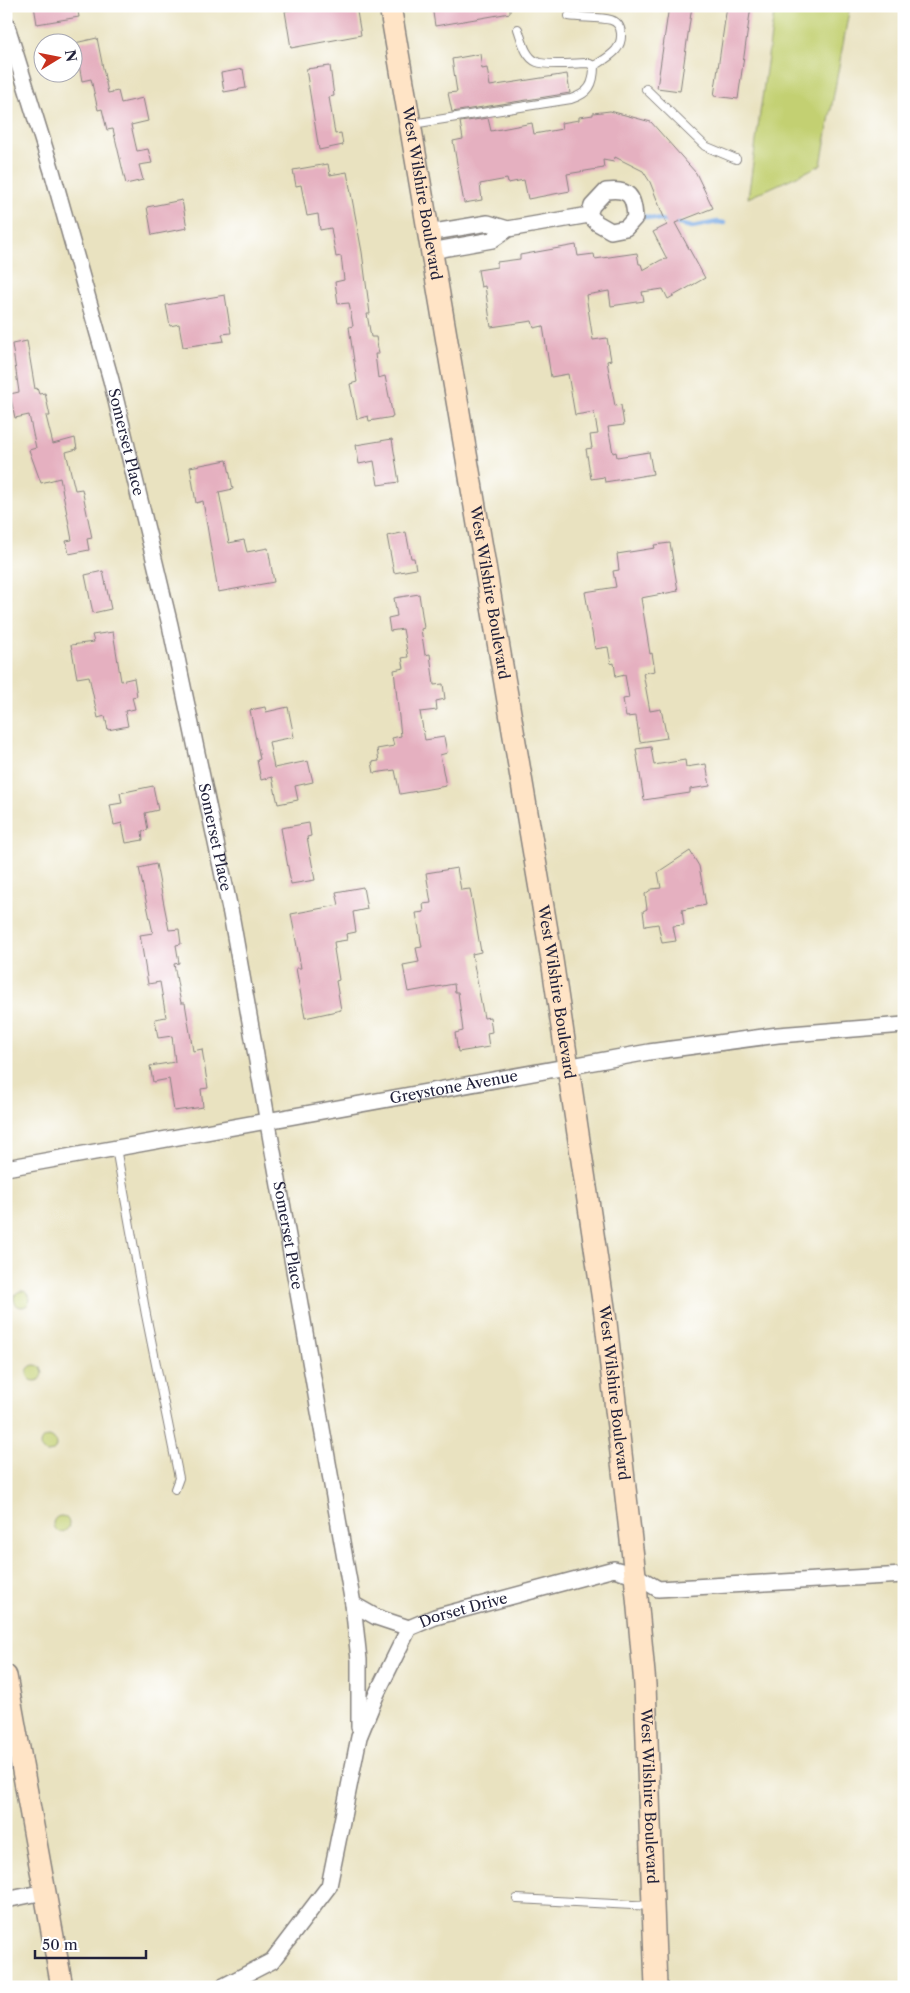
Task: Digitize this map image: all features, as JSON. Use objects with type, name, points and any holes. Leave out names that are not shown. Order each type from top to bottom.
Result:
[{"type":"street","name":"West Wilshire Boulevard","points":[[390,6],[569,1066],[606,1319],[635,1575],[645,1685],[656,1987]]},
{"type":"street","name":"Somerset Place","points":[[6,23],[52,171],[111,380],[170,625],[231,914],[353,1604],[359,1660],[359,1738]]},
{"type":"street","points":[[430,242],[492,240],[508,229],[590,215]]},
{"type":"street","name":"Greystone Avenue","points":[[6,1168],[649,1052],[778,1035],[904,1025]]},
{"type":"street","name":"Dorset Drive","points":[[222,1987],[272,1961],[329,1886],[359,1738],[377,1693],[409,1628],[435,1616],[614,1570],[635,1575],[658,1589],[904,1575]]},
{"type":"street","points":[[353,1604],[376,1617],[409,1628]]},
{"type":"street","points":[[7,1686],[62,1987]]},
{"type":"street","points":[[6,1900],[44,1892]]},
{"type":"lane","points":[[568,16],[610,20],[618,23],[621,29],[621,37],[617,49],[607,59],[594,66]]},
{"type":"lane","points":[[518,29],[524,48],[538,63],[588,63],[594,66]]},
{"type":"lane","points":[[410,125],[571,99],[583,95],[591,84],[594,66]]},
{"type":"lane","points":[[646,89],[705,146],[736,159]]},
{"type":"lane","points":[[116,1148],[178,1478],[175,1489]]},
{"type":"lane","points":[[517,1899],[654,1906]]},
{"type":"green space","points":[[775,6],[850,6],[821,165],[748,198]]},
{"type":"green space","points":[[19,1291],[25,1291],[30,1296],[28,1305],[19,1307],[14,1302],[14,1296]]},
{"type":"green space","points":[[32,1365],[38,1365],[43,1370],[41,1379],[32,1381],[27,1376],[27,1370]]},
{"type":"green space","points":[[45,1437],[51,1437],[56,1442],[54,1451],[45,1453],[40,1448],[40,1442]]},
{"type":"green space","points":[[58,1516],[64,1516],[69,1521],[67,1530],[58,1532],[53,1527],[53,1521]]},
{"type":"building","points":[[34,6],[77,6],[79,17],[37,24]]},
{"type":"building","points":[[310,6],[356,6],[361,35],[291,48],[285,11]]},
{"type":"building","points":[[432,6],[510,6],[510,13],[435,26]]},
{"type":"building","points":[[669,6],[692,6],[680,91],[657,88]]},
{"type":"building","points":[[727,6],[751,6],[738,99],[714,96]]},
{"type":"building","points":[[97,38],[108,93],[118,91],[121,103],[143,98],[148,121],[131,125],[137,151],[148,149],[152,163],[139,165],[143,180],[126,184],[113,129],[107,130],[102,109],[98,110],[91,79],[82,81],[82,41]]},
{"type":"building","points":[[480,54],[482,69],[487,68],[490,86],[567,74],[570,93],[452,112],[448,93],[457,92],[452,59]]},
{"type":"building","points":[[330,66],[334,96],[329,97],[335,134],[341,133],[343,145],[319,150],[306,69]]},
{"type":"building","points":[[243,69],[246,88],[224,92],[221,73]]},
{"type":"building","points":[[610,111],[651,122],[696,173],[713,208],[675,223],[705,278],[668,299],[663,289],[642,292],[644,301],[611,306],[609,291],[586,295],[593,340],[607,338],[611,360],[607,361],[615,406],[621,405],[624,425],[608,427],[613,453],[616,452],[617,457],[649,452],[653,474],[605,482],[604,477],[591,479],[586,449],[592,448],[590,435],[598,434],[594,412],[575,415],[568,374],[551,377],[543,326],[534,328],[532,321],[491,327],[485,286],[481,287],[478,270],[497,267],[497,262],[520,259],[520,255],[576,245],[578,256],[594,254],[595,259],[637,253],[639,264],[641,264],[643,270],[661,260],[667,259],[653,232],[667,225],[650,182],[643,171],[615,157],[614,162],[603,160],[604,168],[567,174],[570,191],[528,199],[524,180],[508,183],[507,179],[480,184],[482,200],[464,203],[453,141],[463,139],[460,122],[488,118],[491,131],[532,123],[534,134],[562,129],[561,123],[579,120],[579,117],[593,115],[593,113]]},
{"type":"building","points":[[328,164],[330,175],[347,172],[362,252],[370,314],[367,314],[371,337],[376,337],[379,354],[375,354],[378,378],[385,376],[393,417],[369,421],[368,416],[357,419],[350,384],[357,382],[349,327],[353,326],[349,303],[338,304],[335,282],[344,280],[341,256],[336,257],[331,228],[320,230],[318,214],[307,216],[301,185],[296,186],[293,170]]},
{"type":"building","points":[[182,200],[187,228],[152,235],[147,207]]},
{"type":"building","points":[[225,295],[231,333],[222,334],[224,341],[183,347],[179,324],[170,326],[166,305]]},
{"type":"building","points":[[27,341],[35,389],[37,388],[39,394],[45,393],[50,416],[46,416],[53,444],[75,438],[77,449],[66,452],[75,490],[82,489],[92,538],[87,539],[89,550],[69,554],[66,541],[72,540],[60,478],[41,483],[29,450],[36,448],[29,415],[15,418],[10,394],[19,392],[12,344]]},
{"type":"building","points":[[392,439],[399,482],[378,485],[374,461],[359,464],[356,445]]},
{"type":"building","points":[[227,460],[233,489],[219,492],[229,543],[244,540],[247,552],[268,548],[274,582],[218,592],[203,501],[196,503],[190,467]]},
{"type":"building","points":[[406,532],[411,558],[414,558],[416,569],[394,573],[387,536]]},
{"type":"building","points":[[670,543],[678,591],[641,598],[650,654],[652,653],[655,671],[643,673],[650,711],[661,709],[667,738],[640,742],[636,716],[626,717],[623,699],[629,698],[625,675],[616,677],[614,663],[611,664],[608,647],[595,649],[585,592],[616,587],[613,571],[619,570],[617,554],[655,548],[654,545]]},
{"type":"building","points":[[103,571],[111,609],[93,613],[85,575]]},
{"type":"building","points":[[419,594],[424,628],[421,629],[425,655],[430,654],[434,685],[443,684],[445,699],[436,701],[437,710],[420,712],[425,740],[444,737],[447,753],[440,755],[446,786],[400,794],[395,770],[374,773],[372,762],[379,761],[377,749],[394,746],[392,738],[401,736],[394,670],[404,668],[402,658],[408,657],[403,629],[390,631],[388,618],[397,616],[394,598]]},
{"type":"building","points":[[113,632],[121,681],[134,678],[137,696],[132,697],[135,709],[125,711],[128,726],[108,730],[105,716],[98,718],[89,676],[77,678],[71,645],[94,642],[92,635]]},
{"type":"building","points":[[265,707],[266,712],[288,707],[294,737],[269,742],[274,768],[308,761],[313,782],[295,786],[298,800],[278,804],[272,777],[261,780],[257,760],[260,759],[250,710]]},
{"type":"building","points":[[651,747],[654,765],[685,760],[686,767],[706,764],[710,786],[690,789],[690,793],[644,800],[636,749]]},
{"type":"building","points":[[153,786],[158,810],[145,813],[148,830],[142,831],[143,840],[126,843],[122,823],[114,825],[110,805],[122,803],[120,793]]},
{"type":"building","points":[[309,823],[311,836],[307,837],[315,880],[291,884],[281,828]]},
{"type":"building","points":[[690,851],[699,866],[706,905],[682,910],[684,925],[673,926],[676,941],[662,943],[658,924],[645,926],[643,911],[647,909],[645,894],[652,889],[661,888],[658,872]]},
{"type":"building","points":[[156,864],[169,930],[179,929],[181,944],[176,945],[179,963],[174,964],[179,993],[181,1003],[185,1003],[193,1051],[202,1049],[208,1088],[201,1089],[203,1107],[174,1111],[169,1079],[153,1082],[150,1066],[175,1062],[172,1036],[158,1038],[155,1019],[166,1017],[160,982],[148,984],[140,935],[153,933],[139,868]]},
{"type":"building","points":[[457,868],[461,890],[470,889],[481,952],[472,954],[484,1018],[490,1017],[492,1032],[487,1033],[489,1047],[458,1052],[455,1033],[463,1031],[458,992],[455,992],[454,984],[408,992],[403,965],[419,962],[416,948],[422,947],[416,913],[424,912],[423,904],[431,903],[426,873]]},
{"type":"building","points":[[363,887],[367,909],[353,912],[356,932],[346,934],[347,940],[334,942],[339,980],[336,981],[341,1010],[305,1018],[296,968],[301,968],[291,914],[339,905],[336,892]]},
{"type":"waterway","points":[[642,216],[692,227],[718,222],[724,223]]}]
